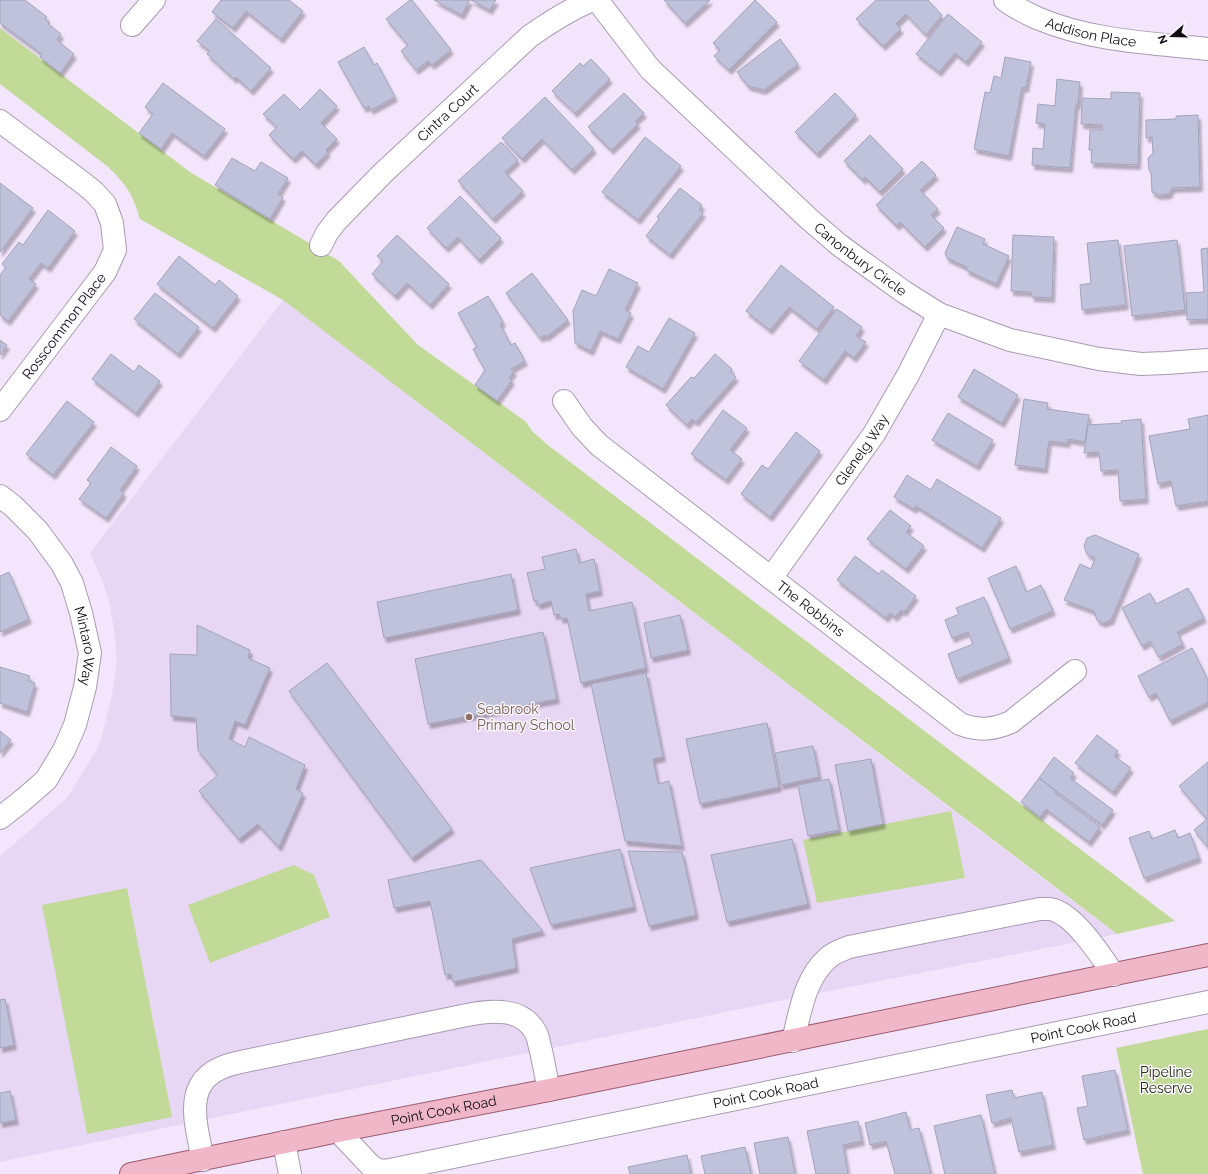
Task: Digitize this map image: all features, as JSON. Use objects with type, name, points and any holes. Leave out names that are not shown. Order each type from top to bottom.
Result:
[{"type":"main road","name":"Point Cook Road","points":[[131,1174],[338,1131],[793,1041],[1208,955]]},
{"type":"street","points":[[132,25],[154,0]]},
{"type":"street","name":"Cintra Court","points":[[321,245],[327,233],[337,220],[383,173],[530,36],[564,13],[592,0]]},
{"type":"street","name":"Canonbury Circle","points":[[597,0],[650,69],[809,219],[838,244],[861,261],[904,292],[939,314],[1010,340],[1099,359],[1141,364],[1166,364],[1208,360]]},
{"type":"street","name":"Addison Place","points":[[1005,0],[1025,12],[1066,29],[1112,39],[1208,49]]},
{"type":"street","name":"Rosscommon Place","points":[[0,121],[83,183],[105,204],[112,223],[115,250],[105,272],[0,410]]},
{"type":"street","name":"Glenelg Way","points":[[771,578],[874,434],[908,375],[939,314]]},
{"type":"street","name":"The Robbins","points":[[564,401],[582,427],[599,445],[956,721],[971,728],[991,729],[1011,722],[1075,671]]},
{"type":"street","name":"Mintaro Way","points":[[0,496],[13,506],[38,531],[62,564],[72,583],[81,613],[90,653],[85,687],[75,725],[64,750],[46,780],[0,818]]},
{"type":"street","points":[[793,1041],[803,1000],[814,974],[821,964],[830,956],[849,947],[1040,909],[1050,909],[1069,919],[1091,941],[1114,975]]},
{"type":"street","name":"Point Cook Road","points":[[338,1131],[371,1166],[378,1170],[384,1171],[1208,1002]]},
{"type":"street","points":[[202,1160],[194,1100],[202,1082],[216,1070],[236,1063],[467,1015],[498,1011],[508,1012],[525,1021],[536,1034],[549,1090]]},
{"type":"street","points":[[284,1142],[290,1174]]},
{"type":"shaded area","name":"Seabrook Primary School","points":[[283,300],[1117,934],[774,1002],[0,1162],[0,856],[67,798],[99,746],[112,696],[117,664],[115,635],[110,605],[102,580],[90,553]]},
{"type":"green space","points":[[0,28],[190,172],[339,261],[418,345],[525,421],[533,432],[549,446],[1175,921],[1117,934],[283,300],[140,219],[128,190],[107,166],[0,84]]},
{"type":"green space","points":[[951,811],[965,878],[817,903],[803,840]]},
{"type":"green space","points":[[294,865],[314,875],[330,917],[210,963],[188,905]]},
{"type":"green space","points":[[127,888],[172,1117],[87,1134],[42,905]]},
{"type":"green space","name":"Pipeline Reserve","points":[[1208,1029],[1208,1174],[1143,1174],[1116,1048]]},
{"type":"building","points":[[0,0],[25,0],[47,17],[45,19],[50,23],[48,24],[61,34],[57,40],[74,54],[60,73],[40,57],[42,54],[0,23]]},
{"type":"building","points":[[221,0],[289,0],[303,11],[281,39],[246,11],[233,28],[212,12]]},
{"type":"building","points":[[412,0],[451,50],[432,65],[428,61],[416,70],[401,51],[408,45],[386,19]]},
{"type":"building","points":[[434,0],[470,0],[462,15]]},
{"type":"building","points":[[471,0],[496,0],[490,10]]},
{"type":"building","points":[[664,0],[710,0],[685,23]]},
{"type":"building","points":[[755,0],[777,22],[729,70],[714,56],[720,50],[713,43]]},
{"type":"building","points":[[876,0],[928,0],[942,15],[926,35],[906,14],[896,24],[901,29],[883,46],[856,19]]},
{"type":"building","points":[[948,14],[982,42],[966,62],[955,53],[939,72],[916,54]]},
{"type":"building","points":[[216,19],[271,68],[251,91],[236,77],[234,79],[207,54],[210,51],[197,41]]},
{"type":"building","points":[[780,39],[798,64],[764,90],[748,86],[737,72]]},
{"type":"building","points":[[364,47],[374,65],[377,63],[395,97],[371,110],[369,106],[364,108],[338,62]]},
{"type":"building","points":[[1005,57],[1031,62],[1026,88],[1022,87],[1009,156],[974,149],[985,92],[990,93],[994,76],[1001,78]]},
{"type":"building","points":[[591,59],[610,79],[575,113],[552,91],[580,63],[583,66]]},
{"type":"building","points":[[1057,79],[1080,82],[1078,105],[1076,104],[1070,168],[1032,165],[1033,148],[1043,149],[1045,124],[1036,123],[1038,104],[1055,106]]},
{"type":"building","points":[[163,83],[225,129],[204,156],[172,133],[161,149],[139,133],[153,114],[145,107]]},
{"type":"building","points":[[320,89],[337,106],[321,123],[337,139],[326,150],[328,152],[316,165],[302,151],[293,159],[269,135],[277,127],[263,114],[284,94],[300,110]]},
{"type":"building","points":[[1111,92],[1140,93],[1138,165],[1091,163],[1092,150],[1089,150],[1090,130],[1102,130],[1102,125],[1081,124],[1082,98],[1111,99]]},
{"type":"building","points":[[624,93],[644,113],[635,121],[638,124],[611,150],[588,127]]},
{"type":"building","points":[[835,93],[856,115],[817,154],[795,132]]},
{"type":"building","points":[[545,97],[594,149],[572,170],[542,139],[522,159],[502,138]]},
{"type":"building","points":[[1198,115],[1200,187],[1172,188],[1169,194],[1158,195],[1152,192],[1151,173],[1149,170],[1148,158],[1153,153],[1152,137],[1146,138],[1146,120],[1176,119],[1176,116]]},
{"type":"building","points":[[870,135],[903,169],[880,192],[865,177],[863,180],[844,161]]},
{"type":"building","points":[[645,137],[681,166],[638,220],[602,192]]},
{"type":"building","points":[[501,142],[518,160],[505,172],[523,191],[493,219],[458,181]]},
{"type":"building","points":[[232,158],[255,171],[261,162],[288,178],[278,194],[283,197],[270,219],[215,185]]},
{"type":"building","points":[[922,161],[936,175],[920,190],[938,209],[931,215],[944,228],[925,247],[900,222],[897,226],[876,205]]},
{"type":"building","points":[[0,183],[33,208],[0,252]]},
{"type":"building","points":[[680,188],[702,205],[699,210],[703,213],[670,255],[646,236],[659,219],[657,217]]},
{"type":"building","points":[[460,196],[501,238],[479,260],[458,237],[446,248],[427,228]]},
{"type":"building","points":[[48,210],[75,231],[48,268],[41,263],[29,279],[36,284],[8,321],[0,315],[0,275],[6,267],[2,264],[19,242],[23,245]]},
{"type":"building","points":[[957,227],[985,239],[983,244],[1009,256],[996,284],[966,270],[967,267],[947,258],[945,253]]},
{"type":"building","points":[[397,235],[449,284],[430,305],[407,283],[395,296],[372,274],[383,261],[377,256]]},
{"type":"building","points":[[1013,235],[1054,237],[1052,298],[1032,297],[1031,292],[1011,291]]},
{"type":"building","points":[[1118,240],[1126,305],[1082,310],[1080,285],[1091,283],[1087,243]]},
{"type":"building","points":[[1177,240],[1185,310],[1132,316],[1124,246]]},
{"type":"building","points":[[1208,248],[1208,319],[1187,320],[1186,293],[1204,292],[1201,249]]},
{"type":"building","points":[[179,256],[215,285],[219,280],[238,296],[213,328],[157,284]]},
{"type":"building","points":[[781,265],[834,307],[817,329],[789,307],[770,330],[746,311]]},
{"type":"building","points":[[609,269],[638,283],[625,310],[631,313],[618,339],[600,331],[591,351],[575,343],[573,311],[582,290],[596,296]]},
{"type":"building","points":[[532,273],[568,320],[546,337],[545,335],[540,338],[506,293]]},
{"type":"building","points":[[155,293],[199,327],[178,354],[134,319]]},
{"type":"building","points":[[488,296],[503,322],[500,324],[511,345],[515,343],[525,361],[511,369],[514,371],[509,378],[512,380],[497,401],[475,385],[485,370],[473,349],[477,347],[458,313]]},
{"type":"building","points":[[837,309],[862,327],[856,336],[866,342],[854,358],[845,351],[824,380],[799,361]]},
{"type":"building","points":[[669,318],[695,333],[663,389],[626,367],[638,346],[649,352]]},
{"type":"building","points":[[0,340],[7,345],[0,355]]},
{"type":"building","points":[[111,354],[134,372],[139,365],[160,381],[136,413],[92,379]]},
{"type":"building","points":[[715,354],[732,369],[730,372],[736,377],[696,422],[692,419],[687,425],[666,405],[691,377],[694,378]]},
{"type":"building","points":[[974,369],[1018,395],[1002,423],[958,397]]},
{"type":"building","points":[[1024,399],[1048,403],[1047,409],[1089,415],[1085,442],[1068,439],[1067,443],[1049,441],[1045,469],[1015,465]]},
{"type":"building","points":[[67,401],[94,422],[53,475],[26,454]]},
{"type":"building","points":[[723,410],[747,428],[730,450],[742,459],[726,480],[691,454]]},
{"type":"building","points":[[948,413],[993,440],[977,466],[932,440]]},
{"type":"building","points":[[1208,415],[1208,501],[1176,506],[1171,481],[1158,484],[1149,436],[1190,429],[1188,419]]},
{"type":"building","points":[[1141,419],[1146,499],[1120,501],[1118,470],[1101,471],[1099,452],[1084,453],[1088,425],[1122,423],[1121,421]]},
{"type":"building","points":[[796,432],[820,451],[770,517],[741,494],[762,465],[768,469]]},
{"type":"building","points":[[111,447],[137,466],[120,490],[124,493],[106,518],[79,499],[91,483],[87,480]]},
{"type":"building","points":[[907,475],[931,490],[937,479],[1001,518],[982,548],[916,506],[914,509],[894,497]]},
{"type":"building","points":[[890,510],[911,526],[906,532],[924,546],[906,569],[867,539]]},
{"type":"building","points":[[1095,535],[1139,554],[1111,620],[1103,623],[1097,620],[1094,611],[1064,600],[1080,564],[1091,569],[1095,558],[1087,554],[1084,546],[1087,538]]},
{"type":"building","points":[[576,549],[579,563],[594,559],[600,591],[586,594],[589,611],[632,602],[646,668],[581,683],[567,618],[561,619],[559,614],[554,615],[551,601],[538,605],[537,601],[534,601],[527,573],[545,569],[542,557]]},
{"type":"building","points":[[855,556],[879,574],[882,570],[916,596],[904,612],[901,610],[895,617],[890,613],[886,618],[837,580]]},
{"type":"building","points":[[1016,566],[1026,592],[1041,585],[1053,611],[1010,629],[988,578]]},
{"type":"building","points":[[9,572],[29,619],[0,632],[0,576]]},
{"type":"building","points":[[511,574],[518,610],[384,638],[377,602]]},
{"type":"building","points":[[1188,588],[1204,618],[1177,632],[1183,644],[1159,657],[1150,641],[1142,646],[1122,608],[1150,593],[1156,604]]},
{"type":"building","points":[[984,597],[1009,658],[957,679],[948,654],[973,644],[968,632],[952,638],[945,620],[959,614],[956,608]]},
{"type":"building","points":[[680,615],[688,650],[651,658],[644,623]]},
{"type":"building","points":[[197,625],[250,650],[248,658],[270,668],[245,725],[235,721],[229,739],[245,747],[249,737],[305,765],[296,789],[303,793],[279,847],[258,824],[239,839],[199,791],[218,775],[198,750],[196,718],[171,716],[170,654],[197,655]]},
{"type":"building","points":[[543,632],[557,699],[428,724],[415,659]]},
{"type":"building","points":[[1192,648],[1208,680],[1208,702],[1170,721],[1156,693],[1149,697],[1138,676]]},
{"type":"building","points":[[327,663],[452,829],[412,858],[289,691]]},
{"type":"building","points":[[0,667],[30,676],[28,681],[35,683],[27,712],[0,703]]},
{"type":"building","points":[[646,673],[663,757],[653,759],[658,784],[669,781],[682,846],[625,841],[591,684]]},
{"type":"building","points":[[767,723],[779,787],[700,804],[686,739]]},
{"type":"building","points":[[0,731],[11,740],[0,753]]},
{"type":"building","points":[[1097,735],[1118,751],[1114,756],[1131,768],[1113,792],[1075,763]]},
{"type":"building","points":[[813,746],[819,777],[781,785],[775,753]]},
{"type":"building","points":[[1054,757],[1074,773],[1070,778],[1113,810],[1102,825],[1039,778]]},
{"type":"building","points":[[871,759],[883,824],[848,831],[835,765]]},
{"type":"building","points":[[1208,762],[1208,847],[1194,830],[1207,819],[1179,786]]},
{"type":"building","points":[[1039,778],[1056,791],[1055,793],[1100,827],[1089,842],[1046,809],[1040,817],[1021,802]]},
{"type":"building","points":[[829,779],[839,830],[808,836],[798,785]]},
{"type":"building","points":[[1175,830],[1178,838],[1190,833],[1199,858],[1144,878],[1129,838],[1149,831],[1152,839]]},
{"type":"building","points":[[792,839],[808,904],[727,922],[711,855]]},
{"type":"building","points":[[620,849],[634,907],[551,925],[530,868]]},
{"type":"building","points":[[628,851],[682,852],[696,915],[649,926]]},
{"type":"building","points":[[481,860],[543,931],[512,939],[516,968],[453,982],[451,974],[445,975],[430,901],[394,908],[388,880]]},
{"type":"building","points":[[5,999],[14,1045],[0,1048],[0,1000]]},
{"type":"building","points":[[1115,1070],[1128,1130],[1084,1140],[1077,1108],[1088,1106],[1082,1076]]},
{"type":"building","points":[[1012,1090],[1014,1098],[1042,1092],[1053,1145],[1019,1152],[1011,1118],[992,1123],[986,1095]]},
{"type":"building","points":[[10,1091],[16,1120],[0,1123],[0,1093]]},
{"type":"building","points":[[906,1112],[910,1130],[919,1128],[931,1174],[895,1174],[886,1141],[870,1145],[865,1123]]},
{"type":"building","points":[[981,1115],[995,1174],[945,1174],[934,1126]]},
{"type":"building","points":[[858,1121],[862,1141],[843,1145],[848,1174],[816,1174],[807,1131]]},
{"type":"building","points":[[788,1137],[795,1174],[760,1174],[754,1143]]},
{"type":"building","points":[[745,1147],[751,1174],[705,1174],[701,1156]]},
{"type":"building","points":[[687,1155],[691,1174],[630,1174],[628,1167]]},
{"type":"place","name":"Seabrook Primary School","points":[[469,717]]}]
